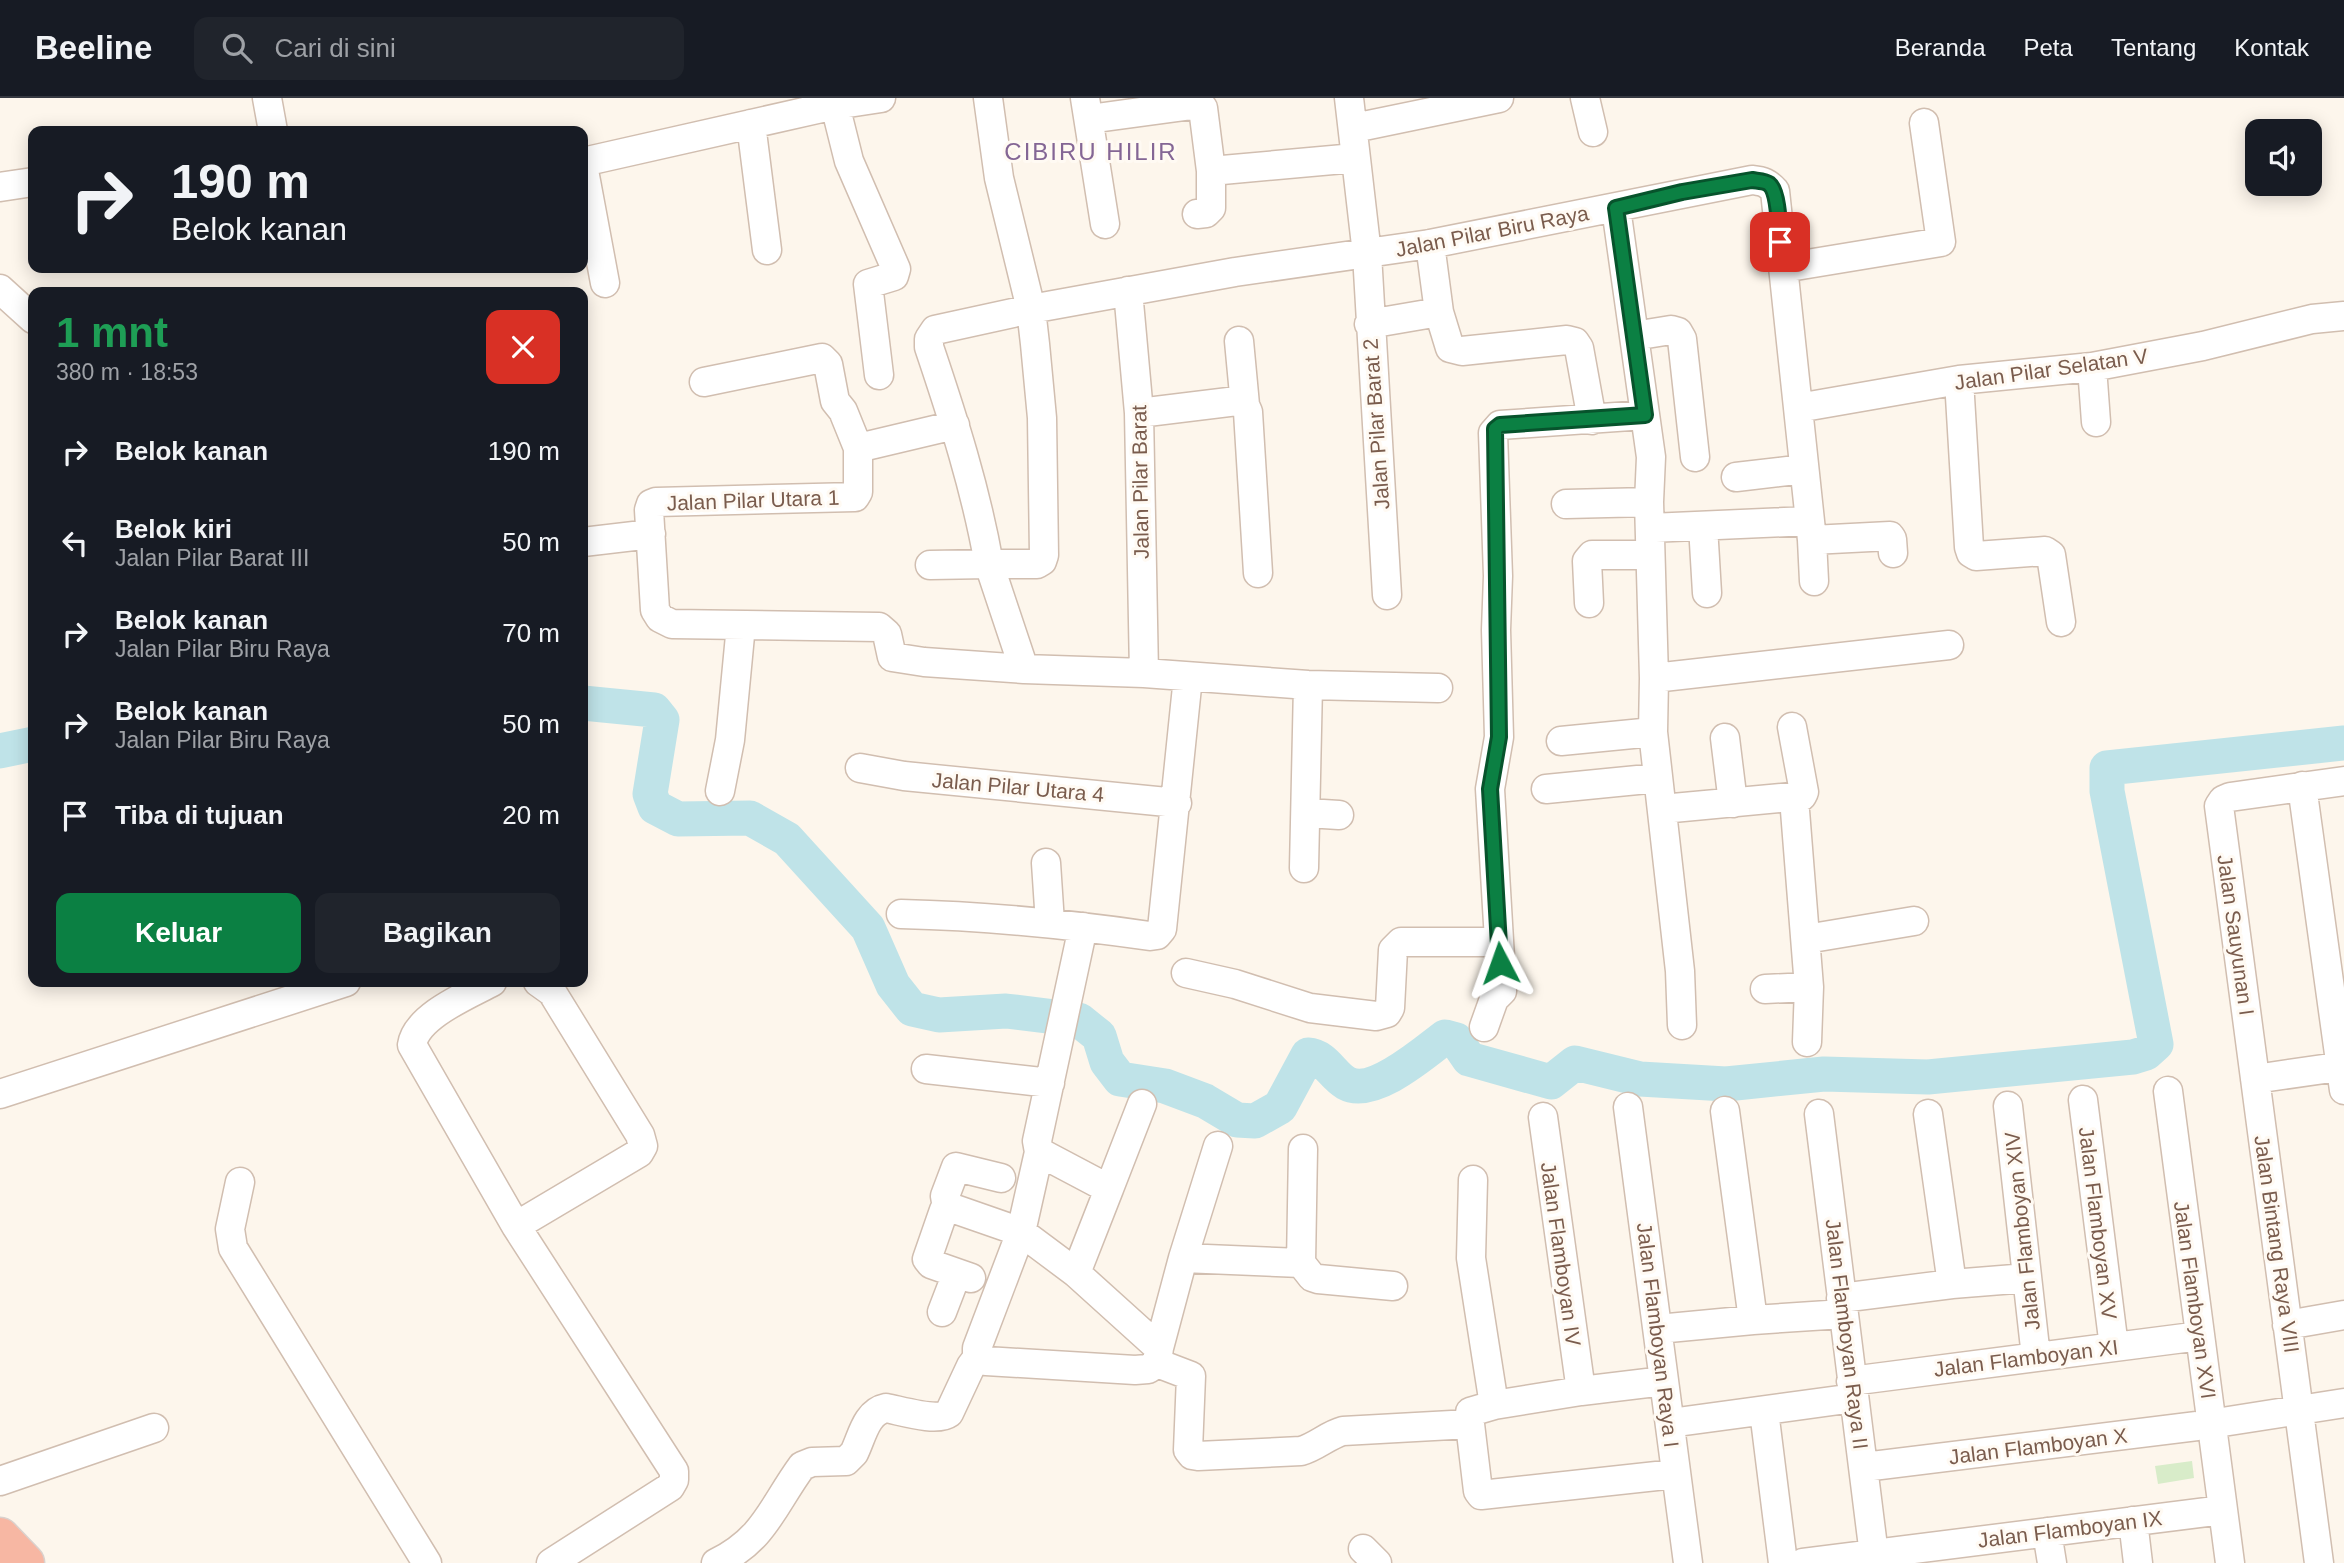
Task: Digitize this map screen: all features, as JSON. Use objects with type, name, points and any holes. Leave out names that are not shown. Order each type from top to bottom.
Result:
[{"type":"highway","points":[[0,1537],[25,1563]]},
{"type":"street","points":[[267,98],[272,126]]},
{"type":"street","points":[[588,163],[846,102],[881,98]]},
{"type":"street","points":[[930,565],[1037,564],[1042,561],[1044,555],[1042,418],[1031,309],[999,178],[988,98]]},
{"type":"street","name":"Jalan Pilar Barat 2","points":[[1349,98],[1367,254],[1369,324],[1387,595]]},
{"type":"street","points":[[1354,128],[1470,101],[1499,98]]},
{"type":"street","points":[[1585,98],[1593,132]]},
{"type":"street","points":[[846,102],[849,161],[896,269],[894,276],[868,284],[879,376]]},
{"type":"street","points":[[1105,224],[1087,109],[1200,104],[1203,108],[1212,171],[1211,208],[1197,214]]},
{"type":"street","points":[[1783,268],[1941,242],[1924,123]]},
{"type":"street","points":[[751,124],[767,250]]},
{"type":"street","points":[[1212,171],[1355,158]]},
{"type":"street","name":"Jalan Pilar Biru Raya","points":[[956,425],[929,347],[931,334],[935,330],[1128,291],[1235,272],[1430,244],[1616,208],[1682,192],[1752,180],[1762,181],[1769,184],[1774,191],[1811,530],[1814,581]]},
{"type":"street","points":[[0,187],[28,183]]},
{"type":"street","points":[[588,191],[605,284]]},
{"type":"street","points":[[1616,208],[1651,457],[1653,732],[1680,971],[1682,1025]]},
{"type":"street","points":[[1430,244],[1439,312],[1447,345],[1454,351],[1567,340],[1575,342],[1579,348],[1592,420]]},
{"type":"street","points":[[0,289],[28,314]]},
{"type":"street","name":"Jalan Pilar Barat","points":[[1128,291],[1139,413],[1144,673]]},
{"type":"street","points":[[1369,324],[1439,312]]},
{"type":"street","name":"Jalan Pilar Selatan V","points":[[1798,408],[1959,380],[2092,367],[2203,346],[2312,319],[2344,316]]},
{"type":"street","points":[[1634,336],[1671,330],[1678,332],[1682,339],[1695,457]]},
{"type":"street","points":[[1239,341],[1248,412],[1258,573]]},
{"type":"street","points":[[704,382],[817,358],[826,360],[832,395],[843,411],[858,448],[956,425],[986,542],[989,564],[1024,669]]},
{"type":"street","points":[[2092,367],[2096,422]]},
{"type":"street","points":[[1959,380],[1971,553],[1976,556],[2045,551],[2051,555],[2061,622]]},
{"type":"street","points":[[1139,413],[1237,401],[1245,405]]},
{"type":"street","points":[[1484,1027],[1494,999],[1503,992],[1490,789],[1499,737],[1496,631],[1499,594],[1493,433],[1500,425],[1645,415]]},
{"type":"street","name":"Jalan Pilar Utara 1","points":[[741,625],[672,624],[660,618],[655,610],[649,510],[651,505],[656,502],[855,497],[858,492],[858,448]]},
{"type":"street","points":[[1736,477],[1804,469]]},
{"type":"street","points":[[1566,504],[1650,528],[1703,526],[1890,536],[1893,553]]},
{"type":"street","points":[[1703,526],[1707,593]]},
{"type":"street","points":[[1589,603],[1589,557],[1650,528]]},
{"type":"street","points":[[588,541],[651,534]]},
{"type":"street","points":[[720,791],[730,740],[741,625],[879,627],[887,634],[890,653],[895,659],[1308,685],[1438,688]]},
{"type":"street","points":[[1654,678],[1949,645]]},
{"type":"street","points":[[901,914],[970,915],[1157,935],[1162,929],[1188,677]]},
{"type":"street","points":[[1304,868],[1308,685]]},
{"type":"street","points":[[1662,809],[1802,796],[1804,792],[1793,727]]},
{"type":"street","points":[[1561,741],[1653,732]]},
{"type":"street","points":[[1725,738],[1733,803]]},
{"type":"street","name":"Jalan Pilar Utara 4","points":[[860,768],[904,776],[1177,803]]},
{"type":"street","points":[[1546,789],[1658,778]]},
{"type":"street","points":[[2255,1079],[2343,1074],[2302,786],[2344,781]]},
{"type":"street","name":"Jalan Sauyunan I","points":[[2255,1079],[2219,806],[2223,800],[2230,797],[2302,786]]},
{"type":"street","points":[[1794,798],[1809,986],[1807,1041]]},
{"type":"street","points":[[1307,813],[1339,815]]},
{"type":"street","points":[[1046,863],[1050,923]]},
{"type":"street","points":[[1806,939],[1914,920]]},
{"type":"street","points":[[716,1563],[744,1548],[802,1466],[811,1462],[845,1461],[850,1458],[872,1416],[879,1410],[935,1417],[949,1413],[977,1358],[977,1348],[1021,1231],[1039,1152],[1037,1141],[1083,927]]},
{"type":"street","points":[[1186,973],[1310,1008],[1376,1016],[1387,1013],[1390,1008],[1392,950],[1401,942],[1498,942]]},
{"type":"street","points":[[1765,989],[1809,986]]},
{"type":"street","points":[[0,1094],[331,987]]},
{"type":"street","points":[[483,987],[444,1008],[419,1027],[413,1036],[412,1045],[516,1226],[674,1471],[674,1480],[670,1487],[551,1563]]},
{"type":"street","points":[[516,1226],[639,1153],[643,1146],[640,1135],[552,992],[545,987]]},
{"type":"street","points":[[926,1069],[1050,1083]]},
{"type":"street","name":"Jalan Bintang Raya VIII","points":[[2255,1079],[2319,1563]]},
{"type":"street","name":"Jalan Flamboyan XVI","points":[[2168,1091],[2230,1563]]},
{"type":"street","name":"Jalan Flamboyan XV","points":[[2083,1100],[2114,1347]]},
{"type":"street","points":[[1076,1273],[1142,1104]]},
{"type":"street","name":"Jalan Flamboyan XIV","points":[[2008,1106],[2036,1357]]},
{"type":"street","name":"Jalan Flamboyan Raya I","points":[[1628,1107],[1688,1563]]},
{"type":"street","points":[[1725,1111],[1753,1320]]},
{"type":"street","name":"Jalan Flamboyan Raya II","points":[[1819,1114],[1875,1559]]},
{"type":"street","points":[[1928,1114],[1952,1284]]},
{"type":"street","name":"Jalan Flamboyan IV","points":[[1543,1117],[1581,1391]]},
{"type":"street","points":[[977,1358],[986,1361],[1142,1370],[1158,1356],[1183,1258],[1217,1146]]},
{"type":"street","points":[[1303,1149],[1301,1263],[1318,1279],[1392,1286]]},
{"type":"street","points":[[1039,1152],[1109,1189]]},
{"type":"street","points":[[942,1312],[964,1276],[931,1264],[927,1259],[947,1208],[945,1196],[956,1167],[1001,1178]]},
{"type":"street","points":[[1473,1180],[1471,1258],[1494,1405]]},
{"type":"street","points":[[240,1182],[230,1229],[233,1248],[427,1563]]},
{"type":"street","points":[[947,1208],[952,1206],[1021,1231],[1076,1273],[1158,1356],[1191,1376],[1188,1450],[1192,1455],[1301,1451],[1343,1431],[1470,1424]]},
{"type":"street","points":[[1183,1258],[1301,1263]]},
{"type":"street","points":[[1658,1329],[1753,1320],[1952,1284],[2027,1278]]},
{"type":"street","points":[[2287,1325],[2344,1315]]},
{"type":"street","name":"Jalan Flamboyan XI","points":[[1670,1423],[1764,1410],[1853,1390],[2036,1357],[2200,1336]]},
{"type":"street","points":[[1664,1381],[1494,1405],[1470,1412],[1470,1424],[1478,1490],[1481,1495],[1675,1474]]},
{"type":"street","name":"Jalan Flamboyan X","points":[[1864,1467],[2212,1423],[2344,1403]]},
{"type":"street","points":[[1764,1410],[1783,1563]]},
{"type":"street","points":[[0,1481],[154,1429]]},
{"type":"street","name":"Jalan Flamboyan IX","points":[[1803,1563],[1964,1553],[2047,1532],[2223,1510]]},
{"type":"street","points":[[2133,1521],[2138,1563]]},
{"type":"street","points":[[2047,1532],[2052,1563]]},
{"type":"green space","points":[[2192,1461],[2194,1478],[2158,1484],[2155,1466]]},
{"type":"waterway","points":[[588,703],[654,710],[662,720],[650,794],[655,807],[678,819],[750,818],[787,839],[868,928],[893,985],[912,1009],[939,1015],[1006,1011],[1079,1020],[1099,1036],[1107,1062],[1120,1079],[1165,1086],[1205,1101],[1237,1120],[1255,1121],[1280,1107],[1308,1055],[1324,1062],[1341,1080],[1357,1086],[1384,1079],[1445,1037],[1456,1040],[1469,1059],[1551,1082],[1575,1063],[1640,1079],[1726,1084],[1824,1074],[1928,1077],[2133,1057],[2146,1053],[2156,1044],[2107,791],[2107,768],[2344,743]]},
{"type":"waterway","points":[[0,751],[28,745]]},
{"type":"district","name":"CIBIRU HILIR","points":[[1091,151]]},
{"type":"route","points":[[1500,963],[1490,789],[1499,737],[1496,631],[1499,594],[1493,433],[1500,425],[1645,415],[1616,208],[1682,192],[1752,180],[1762,181],[1769,184],[1774,191],[1780,242]]}]
